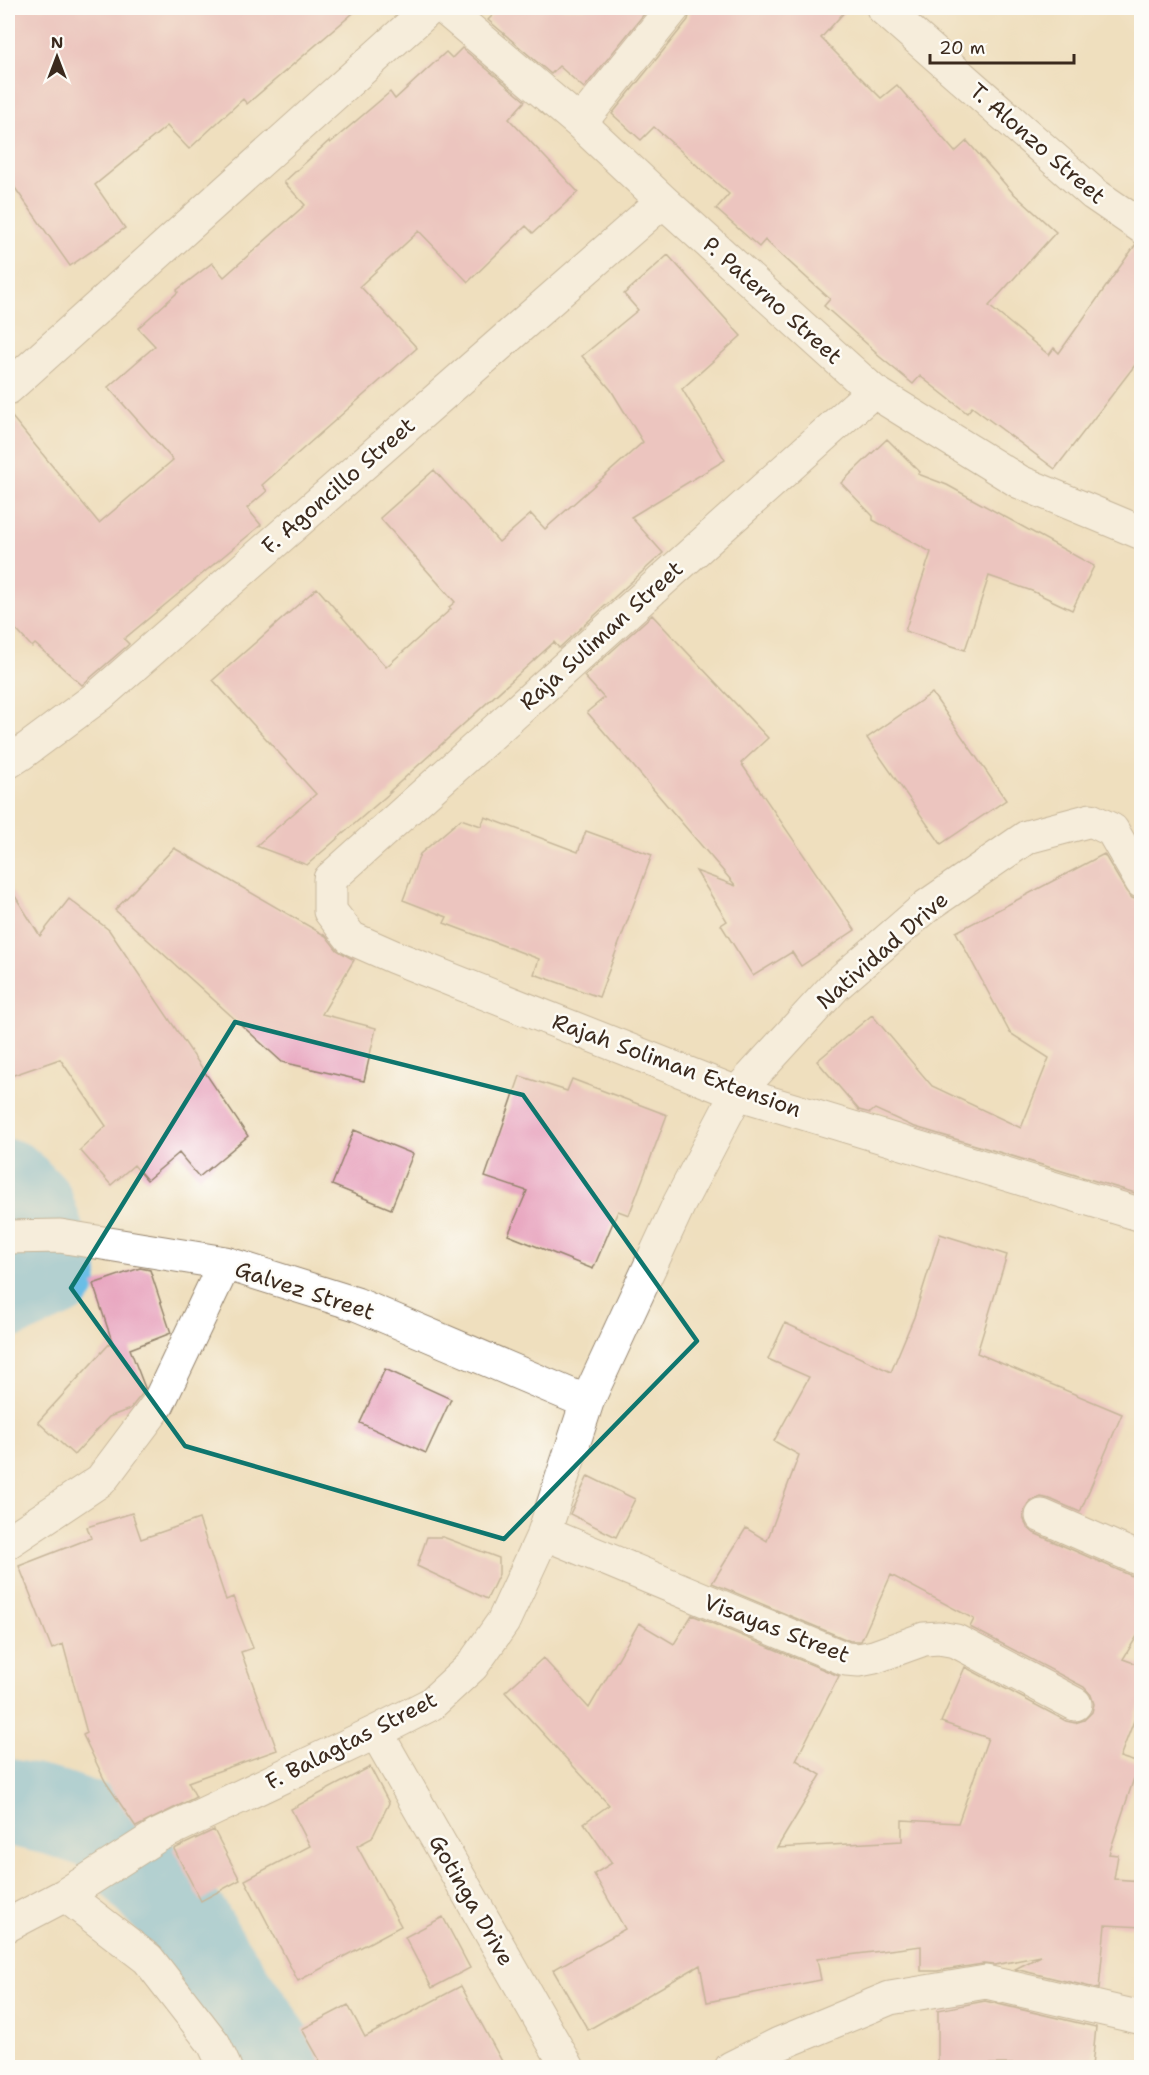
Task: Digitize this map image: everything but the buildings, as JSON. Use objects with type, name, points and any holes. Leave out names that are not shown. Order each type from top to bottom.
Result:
[{"type":"street","points":[[8,388],[430,8]]},
{"type":"street","name":"P. Paterno Street","points":[[444,8],[580,123],[873,391],[1020,482],[1142,533]]},
{"type":"street","points":[[580,123],[673,8]]},
{"type":"street","name":"T. Alonzo Street","points":[[883,8],[1094,194],[1142,227]]},
{"type":"street","name":"F. Agoncillo Street","points":[[8,762],[100,695],[663,201]]},
{"type":"street","name":"Raja Suliman Street","points":[[330,879],[873,391]]},
{"type":"street","name":"Natividad Drive","points":[[587,1402],[679,1204],[737,1093],[836,985],[927,906],[1028,837],[1091,820],[1112,830],[1142,882]]},
{"type":"street","name":"Rajah Soliman Extension","points":[[330,879],[330,911],[351,938],[394,957],[737,1093],[1142,1215]]},
{"type":"street","points":[[9,1237],[60,1236],[225,1263]]},
{"type":"street","name":"Galvez Street","points":[[8,1542],[101,1479],[158,1404],[225,1263],[356,1304],[587,1402]]},
{"type":"street","name":"F. Balagtas Street","points":[[65,1895],[157,1836],[431,1704],[472,1666],[503,1622],[544,1533],[587,1402]]},
{"type":"street","points":[[1042,1516],[1142,1560]]},
{"type":"street","name":"Visayas Street","points":[[544,1533],[846,1659],[874,1658],[924,1639],[939,1638],[956,1641],[1075,1704]]},
{"type":"street","name":"Gotinga Drive","points":[[376,1732],[568,2067]]},
{"type":"street","points":[[8,1925],[65,1895],[148,1959],[214,2044],[225,2067]]},
{"type":"street","points":[[731,2067],[779,2044],[890,1998],[987,1982],[1142,2018]]},
{"type":"highlighted area","points":[[235,1022],[523,1095],[697,1341],[504,1539],[185,1446],[71,1288]]},
{"type":"waterway","points":[[8,1182],[31,1206],[55,1275],[8,1296]]},
{"type":"waterway","points":[[8,1802],[56,1813],[100,1828],[189,1925],[209,1959],[284,2068]]}]
